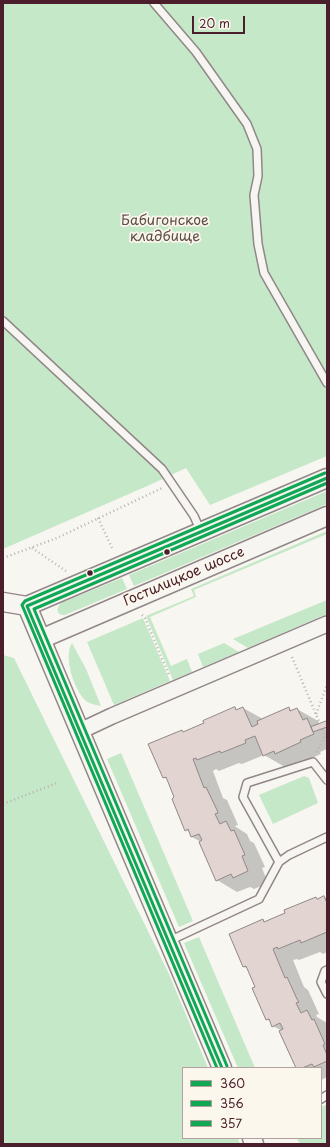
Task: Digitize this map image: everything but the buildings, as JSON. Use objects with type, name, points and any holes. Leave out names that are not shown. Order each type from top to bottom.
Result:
[{"type":"street","points":[[3,602],[27,606],[327,478]]},
{"type":"street","name":"Гостилицкое шоссе","points":[[41,639],[327,516]]},
{"type":"street","points":[[27,606],[222,1067]]},
{"type":"street","points":[[80,732],[112,716],[327,624]]},
{"type":"lane","points":[[154,3],[196,52],[248,124],[257,149],[258,176],[254,195],[258,244],[264,273],[327,383]]},
{"type":"lane","points":[[3,321],[162,469],[194,516],[201,532]]},
{"type":"lane","points":[[279,862],[243,796],[246,783],[312,762],[327,780]]},
{"type":"lane","points":[[169,941],[259,899],[279,862],[327,837]]},
{"type":"lane","points":[[327,970],[325,971],[321,982],[327,994]]},
{"type":"path","points":[[3,558],[32,548],[172,483]]},
{"type":"path","points":[[98,518],[114,552]]},
{"type":"path","points":[[32,548],[67,572]]},
{"type":"path","points":[[145,618],[170,676]]},
{"type":"path","points":[[292,657],[320,724]]},
{"type":"path","points":[[315,714],[327,684]]},
{"type":"path","points":[[312,762],[325,736],[322,729]]},
{"type":"path","points":[[3,804],[57,783]]},
{"type":"green space","name":"Бабигонское кладбище","points":[[3,3],[327,3],[327,456],[210,505],[186,468],[3,549]]},
{"type":"green space","points":[[327,491],[327,504],[134,586],[129,575]]},
{"type":"green space","points":[[327,531],[327,534],[194,590],[196,597],[150,617],[171,666],[187,659],[192,672],[173,680],[146,616],[194,596],[191,589]]},
{"type":"green space","points":[[122,578],[127,589],[65,615],[58,612],[58,608],[61,603]]},
{"type":"green space","points":[[327,600],[327,614],[248,648],[233,639]]},
{"type":"green space","points":[[143,618],[170,681],[114,705],[87,642]]},
{"type":"green space","points":[[72,643],[86,669],[101,706],[91,704],[86,701],[77,689],[69,665],[69,656]]},
{"type":"green space","points":[[224,643],[239,652],[203,667],[198,654]]},
{"type":"green space","points":[[3,655],[14,658],[169,974],[208,1067],[182,1067],[182,1139],[238,1139],[240,1144],[3,1144]]},
{"type":"green space","points":[[121,753],[193,921],[179,927],[107,759]]},
{"type":"green space","points":[[304,776],[309,778],[318,803],[273,824],[259,795]]},
{"type":"green space","points":[[199,937],[255,1067],[238,1067],[184,943]]},
{"type":"green space","points":[[327,1104],[327,1144],[300,1144],[298,1139],[322,1139],[322,1106]]},
{"type":"transit line","name":"357","points":[[217,1067],[22,605],[25,601],[325,473]]},
{"type":"transit line","name":"360","points":[[27,606],[327,478]]},
{"type":"transit line","name":"356","points":[[227,1066],[34,609],[327,483]]},
{"type":"transit line","name":"360","points":[[27,606],[222,1067]]}]
